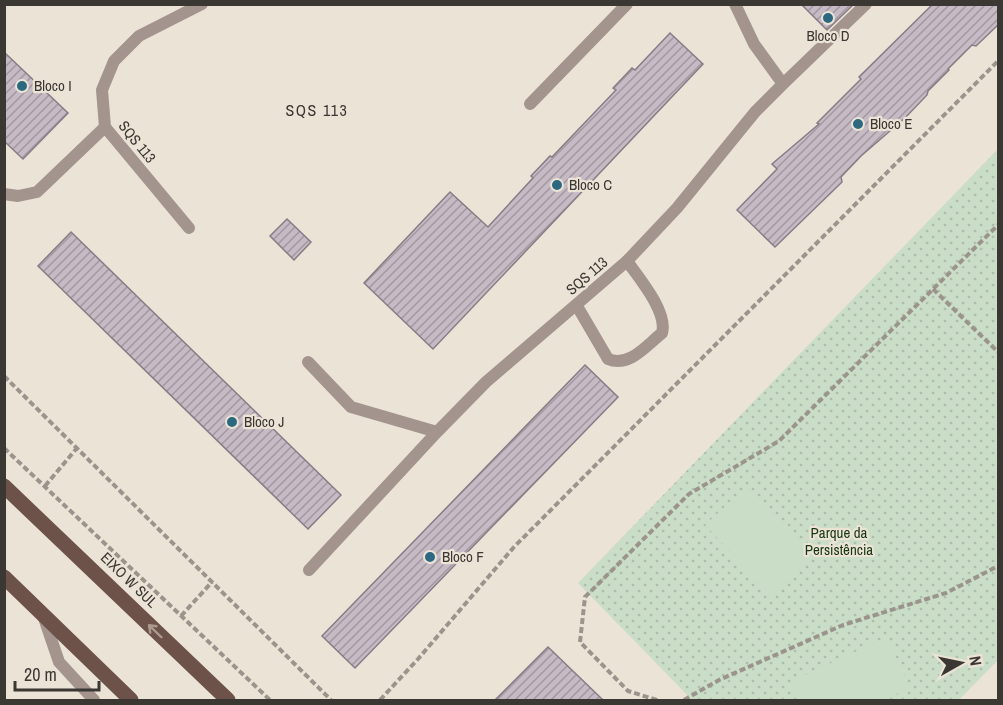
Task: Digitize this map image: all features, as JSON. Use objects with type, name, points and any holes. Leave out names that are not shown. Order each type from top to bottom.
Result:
[{"type":"main road","name":"EIXO W SUL","points":[[4,486],[228,700]]},
{"type":"main road","points":[[4,576],[131,700]]},
{"type":"street","name":"SQS 113","points":[[189,228],[105,127],[102,90],[114,61],[139,36],[202,4]]},
{"type":"street","points":[[530,104],[627,4]]},
{"type":"street","points":[[735,4],[754,44],[783,84]]},
{"type":"street","name":"SQS 113","points":[[309,570],[486,382],[627,261],[677,208],[755,112],[866,4]]},
{"type":"street","points":[[4,194],[18,196],[37,192],[105,127]]},
{"type":"street","points":[[577,306],[608,359],[615,362],[627,361],[662,333],[664,326],[661,312],[627,261]]},
{"type":"street","points":[[308,362],[351,407],[437,432]]},
{"type":"street","points":[[43,614],[59,663],[93,700]]},
{"type":"path","points":[[380,700],[513,547],[999,61]]},
{"type":"path","points":[[657,700],[628,691],[580,642],[585,597],[689,494],[779,441],[999,225]]},
{"type":"path","points":[[933,289],[999,352]]},
{"type":"path","points":[[4,376],[331,700]]},
{"type":"path","points":[[4,448],[270,700]]},
{"type":"path","points":[[45,486],[77,448]]},
{"type":"path","points":[[684,700],[719,680],[843,625],[946,593],[999,566]]},
{"type":"path","points":[[182,616],[212,582]]},
{"type":"green space","name":"Parque da Persistência","points":[[998,149],[998,660],[959,700],[692,700],[578,583]]},
{"type":"green space","points":[[747,486],[814,557],[773,597],[705,525]]},
{"type":"green space","points":[[887,637],[910,688],[882,700],[798,700],[790,682]]},
{"type":"building","name":"Bloco D","points":[[801,4],[854,4],[827,30]]},
{"type":"building","name":"Bloco E","points":[[933,4],[999,4],[999,24],[976,46],[972,45],[905,118],[861,156],[841,177],[842,182],[775,247],[737,210],[777,169],[772,164],[819,124],[817,123],[861,79],[859,77]]},
{"type":"building","name":"Bloco C","points":[[670,33],[703,64],[433,349],[364,283],[450,192],[488,227],[533,178],[531,176],[616,90],[613,88],[632,68],[635,70]]},
{"type":"building","name":"Bloco I","points":[[4,52],[68,113],[23,159],[4,141]]},
{"type":"building","points":[[287,219],[311,242],[294,260],[270,236]]},
{"type":"building","name":"Bloco J","points":[[71,232],[341,495],[308,529],[38,266]]},
{"type":"building","name":"Bloco F","points":[[585,365],[618,397],[355,668],[322,636]]},
{"type":"building","points":[[548,647],[603,700],[495,700]]},
{"type":"place","name":"Bloco D","points":[[828,18]]},
{"type":"place","name":"Bloco I","points":[[22,86]]},
{"type":"place","name":"Bloco E","points":[[858,124]]},
{"type":"place","name":"Bloco C","points":[[557,185]]},
{"type":"place","name":"Bloco J","points":[[232,422]]},
{"type":"place","name":"Bloco F","points":[[430,557]]},
{"type":"district","name":"SQS 113","points":[[317,110]]}]
